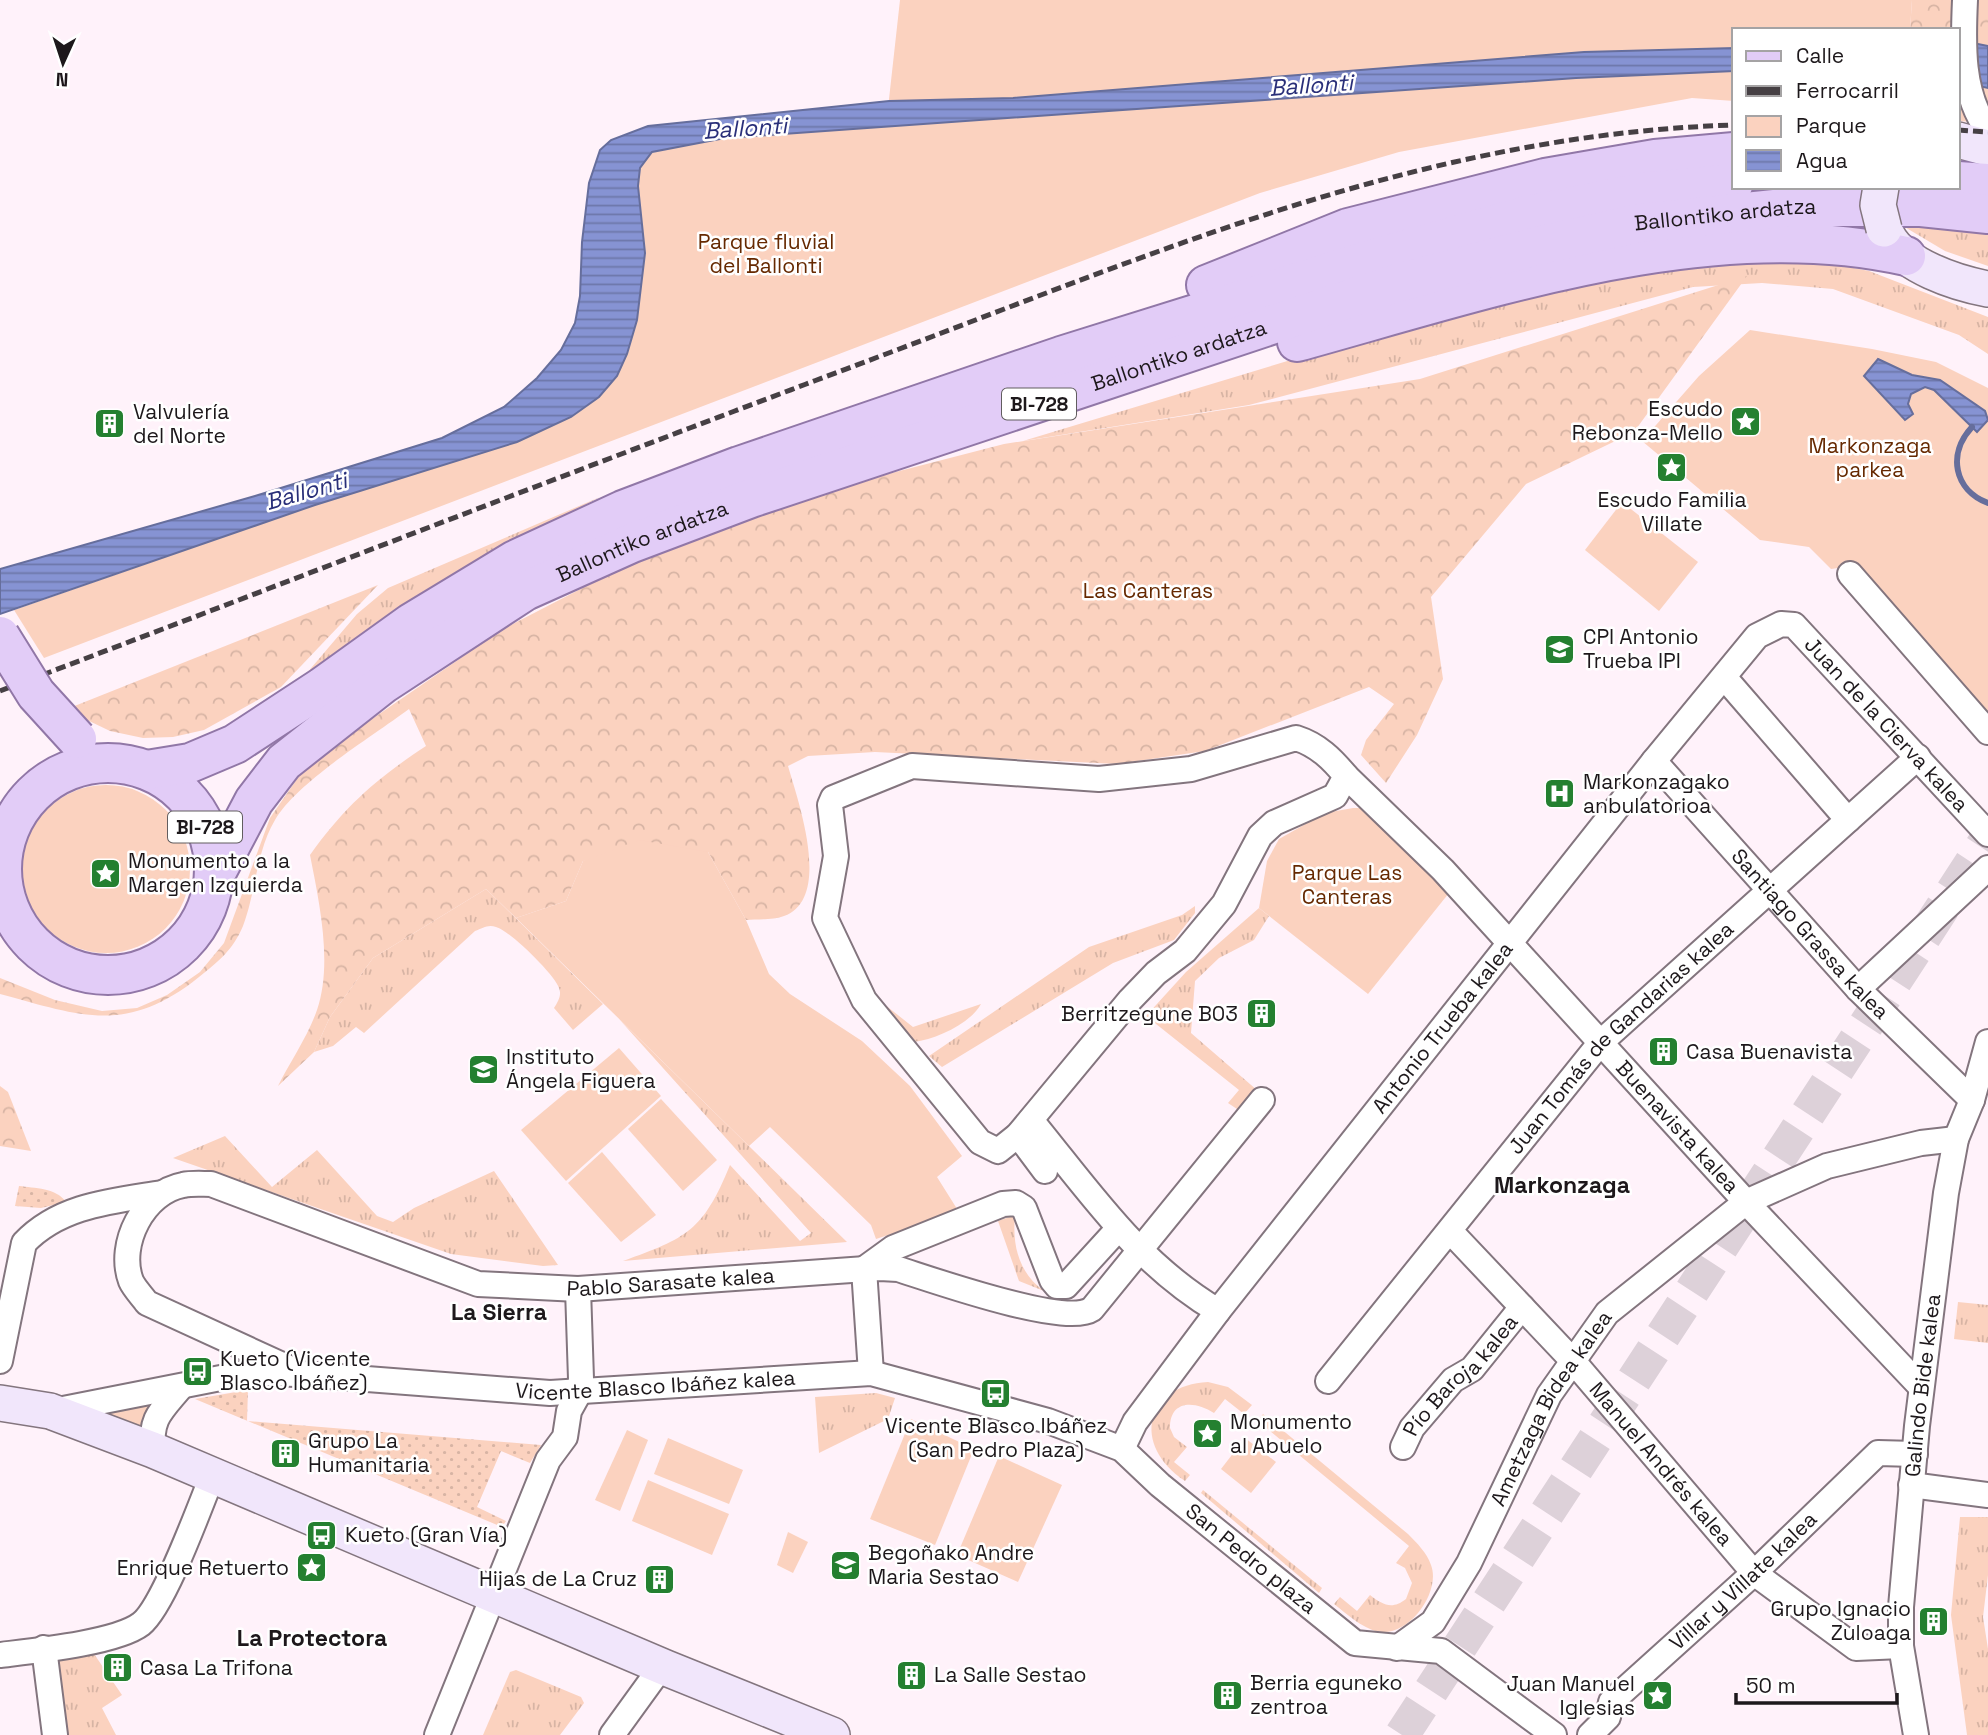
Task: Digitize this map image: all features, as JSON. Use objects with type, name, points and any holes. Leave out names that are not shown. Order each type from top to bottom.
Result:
[{"type":"main road","points":[[1060,355],[1089,331],[1349,228],[1545,178],[1655,159],[1732,152]]},
{"type":"main road","points":[[1960,181],[1988,183]]},
{"type":"main road","name":"Ballontiko ardatza","points":[[133,766],[190,763],[235,744],[322,687],[411,622],[503,566],[623,510],[739,466],[1060,355],[1268,290],[1527,215],[1642,192],[1732,183]]},
{"type":"main road","name":"Ballontiko ardatza","points":[[215,875],[254,801],[284,762],[383,684],[525,591],[632,542],[751,498],[1397,283],[1639,223],[1793,207],[1921,207],[1988,214]]},
{"type":"main road","points":[[1053,399],[1173,376],[1566,269],[1677,251],[1772,244],[1847,245],[1895,242]]},
{"type":"main road","points":[[0,636],[36,694],[77,739],[133,766]]},
{"type":"main road","name":"BI-728","points":[[0,954],[55,962],[80,972],[107,976],[134,972],[159,963],[181,947],[198,926],[210,902],[215,875],[211,842],[198,812],[176,787],[133,766],[92,763],[66,771],[32,794],[3,830],[1,878],[9,912],[28,941],[55,962]]},
{"type":"street","points":[[1965,0],[1961,50],[1976,115],[1988,130]]},
{"type":"street","points":[[1960,141],[1988,148]]},
{"type":"street","points":[[1881,189],[1878,205],[1895,242],[1940,274],[1988,289]]},
{"type":"street","points":[[1850,574],[1988,732]]},
{"type":"street","name":"Antonio Trueba kalea","points":[[1122,1449],[1135,1422],[1218,1311],[1654,761],[1758,636],[1781,624]]},
{"type":"street","name":"Juan de la Cierva kalea","points":[[1781,624],[1794,625],[1988,834]]},
{"type":"street","points":[[1724,677],[1848,820]]},
{"type":"street","name":"Buenavista kalea","points":[[1025,1128],[998,1151],[980,1142],[864,1000],[825,918],[836,856],[830,804],[833,798],[912,766],[1099,779],[1191,769],[1296,738],[1308,742],[1331,758],[1346,776],[1443,870],[1746,1202],[1921,1387]]},
{"type":"street","name":"Juan Tomás de Gandarias kalea","points":[[1328,1381],[1421,1269],[1425,1258],[1451,1232],[1601,1042],[1918,757]]},
{"type":"street","name":"Santiago Grassa kalea","points":[[1654,761],[1858,989],[1972,1100]]},
{"type":"street","points":[[1025,1128],[1130,1000],[1156,973],[1185,951],[1224,904],[1260,836],[1274,823],[1335,796],[1346,776]]},
{"type":"street","points":[[1858,989],[1988,869]]},
{"type":"street","name":"Galindo Bide kalea","points":[[1916,1735],[1901,1646],[1914,1454],[1946,1193],[1956,1139],[1972,1100],[1988,1042]]},
{"type":"street","name":"Pablo Sarasate kalea","points":[[0,1361],[24,1242],[35,1231],[74,1210],[162,1193],[183,1185],[211,1184],[478,1284],[578,1289],[864,1269],[898,1269],[1044,1311],[1082,1314],[1092,1308],[1142,1254],[1262,1100]]},
{"type":"street","points":[[1025,1128],[1045,1171]]},
{"type":"street","points":[[1025,1128],[1142,1254],[1218,1311]]},
{"type":"street","name":"Ametzaga Bidea kalea","points":[[1393,1647],[1433,1622],[1469,1563],[1549,1395],[1607,1313],[1660,1275],[1746,1202],[1827,1166],[1922,1143],[1956,1139]]},
{"type":"street","points":[[162,1193],[140,1216],[129,1238],[127,1263],[131,1282],[147,1303],[302,1374]]},
{"type":"street","points":[[871,1373],[864,1269],[892,1248],[1003,1204],[1016,1203],[1024,1208],[1052,1280],[1057,1286],[1066,1286],[1118,1229]]},
{"type":"street","name":"Manuel Andrés kalea","points":[[1451,1232],[1573,1361],[1755,1573],[1856,1648],[1901,1646]]},
{"type":"street","points":[[437,1735],[548,1460],[565,1437],[569,1411],[579,1393],[581,1379],[578,1289]]},
{"type":"street","name":"Pío Baroja kalea","points":[[1403,1447],[1412,1428],[1453,1380],[1472,1369],[1522,1307]]},
{"type":"street","name":"Vicente Blasco Ibáñez kalea","points":[[50,1411],[180,1388],[246,1373],[302,1374],[579,1393],[871,1373],[1048,1421],[1122,1449]]},
{"type":"street","points":[[153,1450],[155,1419],[180,1388]]},
{"type":"street","points":[[0,1403],[50,1411],[153,1450],[819,1732]]},
{"type":"street","name":"San Pedro plaza","points":[[1122,1449],[1160,1485],[1355,1643],[1441,1651],[1554,1735]]},
{"type":"street","name":"Villar y Villate kalea","points":[[1590,1735],[1608,1717],[1611,1702],[1755,1573],[1878,1453],[1914,1454]]},
{"type":"street","points":[[0,1655],[120,1636],[142,1623],[158,1603],[214,1475]]},
{"type":"street","points":[[1911,1485],[1988,1495]]},
{"type":"street","points":[[44,1648],[55,1735]]},
{"type":"street","points":[[612,1735],[662,1666]]},
{"type":"green space","name":"Parque fluvial del Ballonti","points":[[900,0],[1912,0],[1910,28],[1732,28],[1732,48],[1584,52],[1013,98],[889,101],[887,126],[1576,78],[1732,71],[1732,101],[1692,98],[1399,152],[1260,193],[44,658],[14,610],[315,505],[517,442],[571,417],[599,397],[637,321],[645,253],[638,186],[640,168],[652,152],[725,138],[886,126]]},
{"type":"green space","points":[[1912,0],[1988,0],[1988,46],[1963,41],[1960,28],[1910,28]]},
{"type":"green space","points":[[1960,81],[1988,88],[1988,123],[1960,121]]},
{"type":"green space","points":[[1903,226],[1988,232],[1988,266],[1945,251]]},
{"type":"green space","points":[[1737,259],[1813,260],[1869,271],[1988,317],[1988,354],[1959,335],[1833,289],[1762,283],[1693,287],[1249,405],[1023,441],[1575,274]]},
{"type":"green space","name":"Las Canteras","points":[[1747,276],[1634,432],[1526,484],[1431,597],[1443,679],[1417,735],[1386,783],[1361,755],[1366,740],[1394,704],[1369,687],[1205,751],[1117,764],[875,752],[808,756],[788,766],[808,847],[807,890],[799,906],[784,916],[746,920],[708,852],[583,861],[566,901],[516,918],[486,889],[373,958],[330,1017],[314,1052],[278,1086],[309,1029],[322,992],[323,932],[310,855],[362,794],[426,746],[409,709],[318,775],[286,805],[275,820],[264,845],[247,913],[235,942],[199,977],[173,995],[149,1007],[126,1014],[80,1014],[0,994],[0,978],[55,1000],[102,1011],[137,1008],[167,995],[200,972],[224,943],[270,818],[308,763],[503,629],[718,518],[1004,444],[1420,379]]},
{"type":"green space","name":"Markonzaga parkea","points":[[1750,330],[1936,362],[1988,388],[1988,717],[1859,565],[1831,569],[1809,547],[1760,540],[1642,441],[1699,376]]},
{"type":"green space","points":[[600,497],[498,549],[295,687],[357,614],[388,588]]},
{"type":"green space","points":[[1622,502],[1698,562],[1659,611],[1585,550]]},
{"type":"green space","points":[[378,585],[281,687],[204,730],[173,737],[143,738],[110,731],[85,719],[72,707]]},
{"type":"green space","points":[[106,785],[138,791],[165,810],[184,837],[190,869],[184,901],[165,928],[138,947],[106,953],[74,947],[47,928],[28,901],[22,869],[28,837],[47,810],[74,791]]},
{"type":"green space","name":"Parque Las Canteras","points":[[1368,808],[1449,893],[1368,994],[1259,908],[1267,861],[1279,839],[1325,813]]},
{"type":"green space","points":[[639,840],[708,852],[746,920],[769,974],[790,994],[862,1041],[910,1086],[962,1156],[937,1177],[959,1212],[876,1239],[871,1225],[770,1127],[749,1146],[516,918],[566,901],[583,861]]},
{"type":"green space","points":[[486,889],[603,1004],[573,1030],[554,1008],[560,991],[549,973],[511,936],[496,927],[488,926],[475,931],[364,1033],[356,1027],[333,1046],[314,1052],[330,1017],[373,958]]},
{"type":"green space","points":[[1195,906],[1195,913],[1174,940],[1113,963],[942,1067],[929,1056],[1089,947],[1182,915]]},
{"type":"green space","points":[[1259,908],[1269,916],[1254,940],[1219,958],[1195,981],[1191,1033],[1258,1091],[1243,1113],[1228,1103],[1239,1090],[1146,1016],[1186,972]]},
{"type":"green space","points":[[870,993],[913,1027],[981,1004],[961,1024],[932,1038],[914,1042]]},
{"type":"green space","points":[[619,1019],[847,1242],[623,1261],[663,1246],[690,1229],[711,1205],[730,1165],[800,1241],[811,1233]]},
{"type":"green space","points":[[619,1048],[661,1096],[566,1181],[521,1130]]},
{"type":"green space","points":[[0,1086],[8,1092],[31,1151],[0,1146]]},
{"type":"green space","points":[[661,1099],[717,1160],[683,1191],[628,1129]]},
{"type":"green space","points":[[225,1136],[272,1187],[317,1150],[377,1216],[393,1222],[414,1208],[494,1171],[558,1265],[543,1266],[451,1254],[173,1158]]},
{"type":"green space","points":[[602,1152],[656,1215],[621,1242],[568,1183]]},
{"type":"green space","points":[[19,1186],[51,1191],[66,1202],[41,1208],[15,1206]]},
{"type":"green space","points":[[1015,1215],[1019,1258],[1028,1276],[1044,1291],[1019,1281],[998,1221]]},
{"type":"green space","points":[[1958,1302],[1988,1305],[1988,1343],[1954,1339]]},
{"type":"green space","points":[[1208,1382],[1228,1387],[1252,1405],[1244,1414],[1225,1399],[1214,1413],[1192,1405],[1179,1407],[1174,1412],[1170,1428],[1174,1437],[1187,1447],[1174,1462],[1190,1475],[1185,1481],[1168,1467],[1157,1451],[1152,1435],[1153,1419],[1159,1405],[1170,1394],[1187,1386]]},
{"type":"green space","points":[[248,1390],[247,1421],[195,1399]]},
{"type":"green space","points":[[876,1393],[895,1398],[888,1419],[819,1453],[815,1397]]},
{"type":"green space","points":[[158,1397],[147,1435],[83,1411]]},
{"type":"green space","points":[[1263,1414],[1408,1534],[1424,1552],[1431,1565],[1432,1587],[1421,1609],[1403,1626],[1382,1632],[1369,1629],[1334,1604],[1340,1597],[1357,1611],[1370,1595],[1388,1605],[1406,1599],[1412,1583],[1405,1568],[1396,1563],[1409,1546],[1258,1421]]},
{"type":"green space","points":[[911,1419],[974,1449],[935,1545],[870,1519]]},
{"type":"green space","points":[[248,1421],[541,1445],[530,1463],[501,1451],[477,1507],[506,1521],[502,1527]]},
{"type":"green space","points":[[627,1430],[648,1440],[620,1511],[595,1500]]},
{"type":"green space","points":[[668,1438],[743,1470],[729,1504],[654,1474]]},
{"type":"green space","points":[[1245,1438],[1276,1462],[1251,1493],[1221,1469]]},
{"type":"green space","points":[[999,1456],[1062,1485],[1018,1582],[957,1555]]},
{"type":"green space","points":[[648,1480],[729,1514],[712,1555],[632,1521]]},
{"type":"green space","points":[[1203,1490],[1322,1588],[1319,1593],[1201,1493]]},
{"type":"green space","points":[[1960,1517],[1988,1517],[1988,1575],[1983,1617],[1988,1649],[1988,1735],[1967,1735],[1951,1615]]},
{"type":"green space","points":[[788,1532],[808,1542],[793,1573],[777,1565]]},
{"type":"green space","points":[[90,1648],[122,1695],[102,1708],[116,1735],[60,1735],[49,1653]]},
{"type":"green space","points":[[516,1670],[581,1697],[584,1703],[560,1735],[483,1735],[510,1672]]},
{"type":"water","points":[[1963,41],[1988,46],[1988,88],[1960,81]]},
{"type":"water","name":"Ballonti","points":[[1732,48],[1732,71],[1576,78],[725,138],[652,152],[640,168],[638,186],[645,253],[637,320],[627,354],[617,376],[599,397],[571,417],[517,442],[315,505],[0,614],[0,569],[255,496],[442,438],[504,407],[537,378],[561,350],[575,323],[580,296],[582,242],[589,183],[600,150],[611,140],[648,126],[889,101],[1013,98],[1584,52]]},
{"type":"water","points":[[1878,359],[1912,375],[1940,380],[1985,411],[1988,420],[1977,432],[1934,390],[1925,387],[1911,394],[1908,404],[1913,414],[1905,420],[1864,376]]},
{"type":"waterway","points":[[1972,427],[1959,448],[1958,470],[1968,489],[1988,503]]},
{"type":"tunnel","points":[[1402,1735],[1988,838]]},
{"type":"railway","points":[[0,691],[1094,275],[1301,204],[1405,174],[1512,150],[1621,133],[1732,125]]},
{"type":"railway","points":[[1960,130],[1988,132]]},
{"type":"place","name":"Escudo Rebonza-Mello","points":[[1746,421]]},
{"type":"place","name":"Valvulería del Norte","points":[[110,424]]},
{"type":"place","name":"Escudo Familia Villate","points":[[1672,468]]},
{"type":"place","name":"CPI Antonio Trueba IPI","points":[[1560,649]]},
{"type":"place","name":"Markonzagako anbulatorioa","points":[[1560,794]]},
{"type":"place","name":"Monumento a la Margen Izquierda","points":[[105,873]]},
{"type":"place","name":"Berritzegune B03","points":[[1261,1014]]},
{"type":"place","name":"Casa Buenavista","points":[[1663,1052]]},
{"type":"place","name":"Instituto Ángela Figuera","points":[[483,1069]]},
{"type":"place","name":"Kueto (Vicente Blasco Ibáñez)","points":[[197,1371]]},
{"type":"place","name":"Vicente Blasco Ibáñez (San Pedro Plaza)","points":[[996,1394]]},
{"type":"place","name":"Monumento al Abuelo","points":[[1207,1434]]},
{"type":"place","name":"Grupo La Humanitaria","points":[[285,1453]]},
{"type":"place","name":"Kueto (Gran Vía)","points":[[322,1535]]},
{"type":"place","name":"Begoñako Andre Maria Sestao","points":[[845,1565]]},
{"type":"place","name":"Enrique Retuerto","points":[[312,1568]]},
{"type":"place","name":"Hijas de La Cruz","points":[[660,1579]]},
{"type":"place","name":"Grupo Ignacio Zuloaga","points":[[1934,1621]]},
{"type":"place","name":"Casa La Trifona","points":[[117,1668]]},
{"type":"place","name":"La Salle Sestao","points":[[911,1675]]},
{"type":"place","name":"Berria eguneko zentroa","points":[[1227,1695]]},
{"type":"place","name":"Juan Manuel Iglesias","points":[[1658,1696]]},
{"type":"district","name":"Markonzaga","points":[[1562,1185]]},
{"type":"district","name":"La Sierra","points":[[499,1312]]},
{"type":"district","name":"La Protectora","points":[[312,1638]]}]
